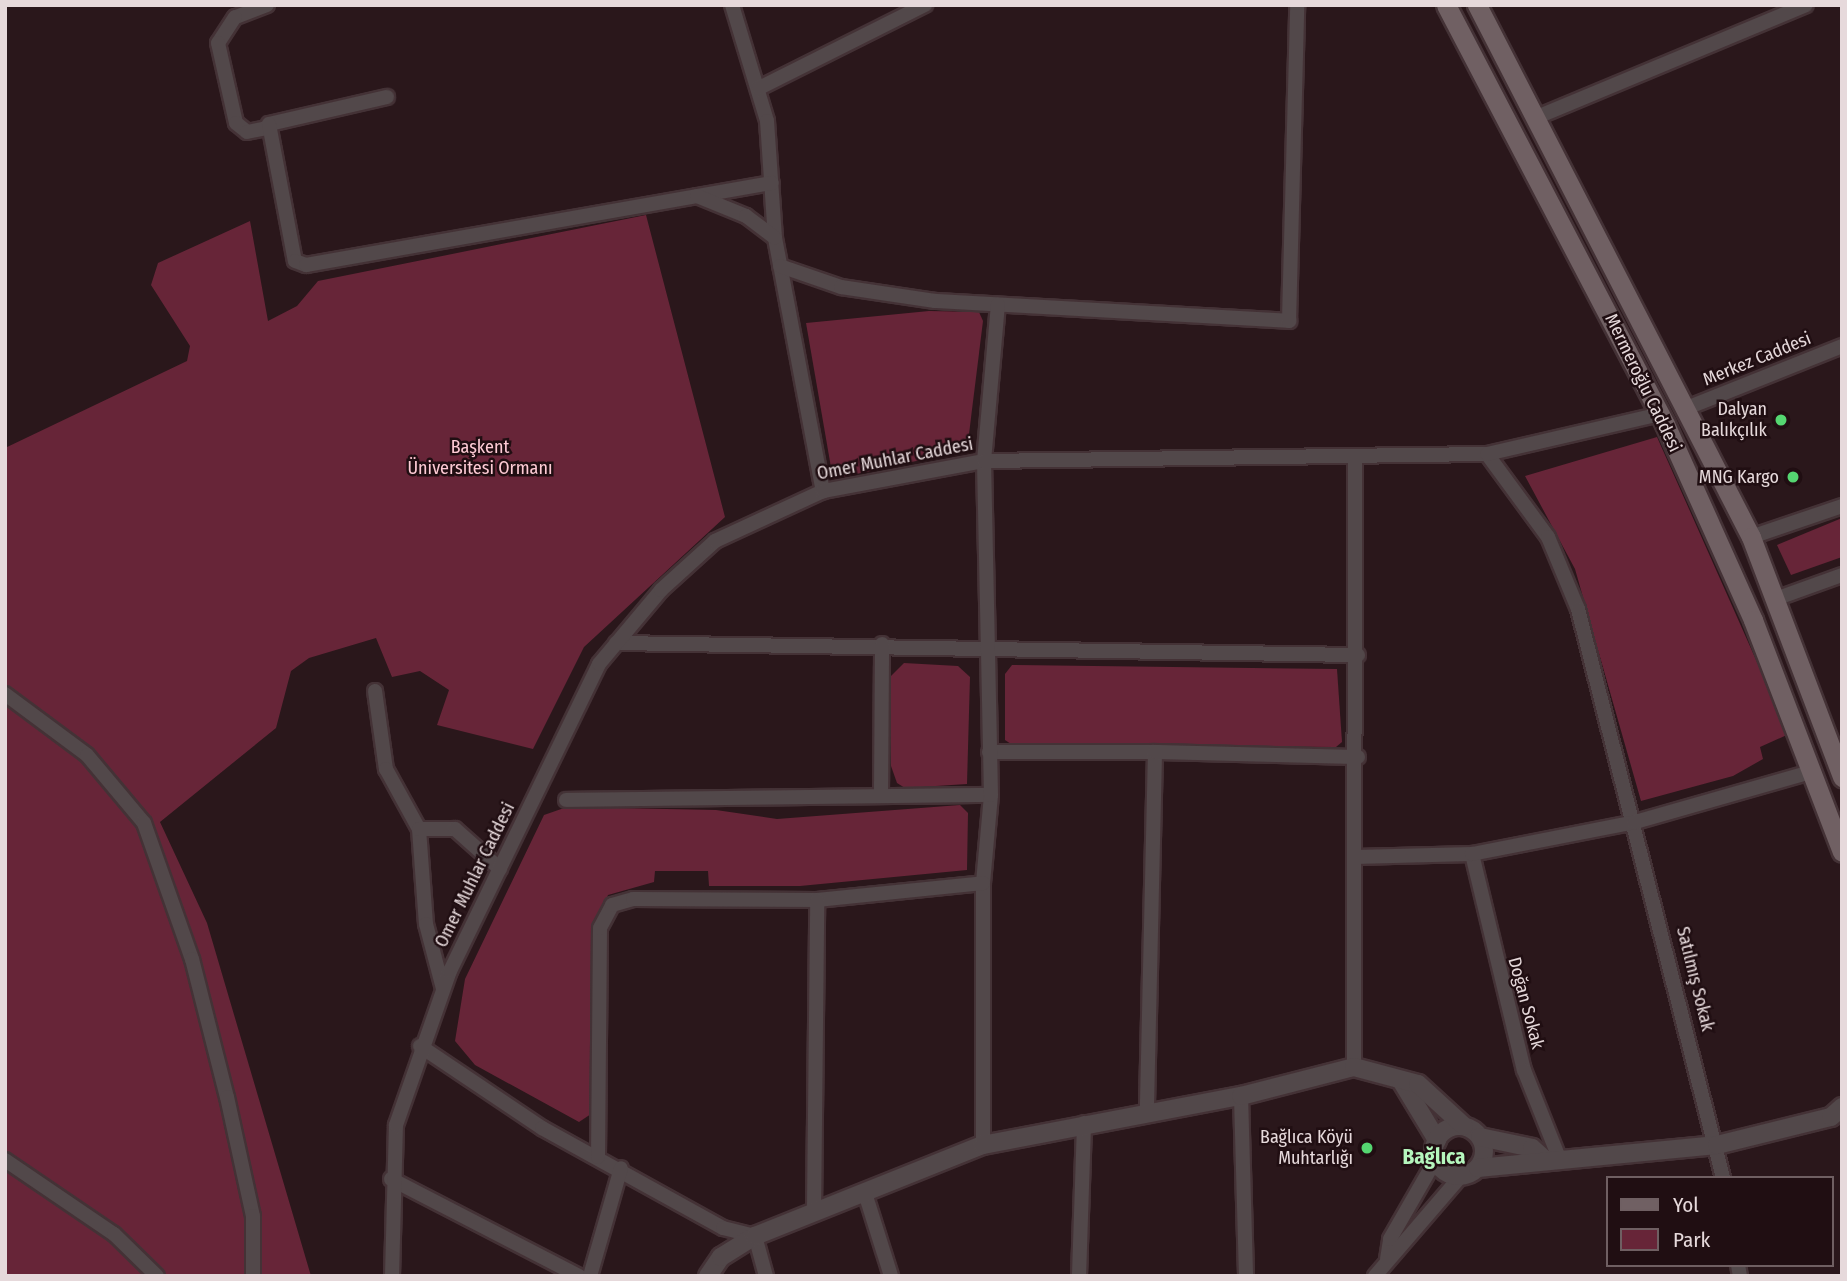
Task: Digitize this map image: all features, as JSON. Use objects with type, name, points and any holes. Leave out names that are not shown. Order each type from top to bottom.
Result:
[{"type":"main road","name":"Mermeroğlu Caddesi","points":[[1446,5],[1660,414],[1754,620],[1842,852]]},
{"type":"main road","name":"Mermeroğlu Caddesi","points":[[1477,5],[1687,408],[1751,537],[1777,597],[1842,777]]},
{"type":"street","points":[[267,5],[234,18],[218,43],[236,123],[247,132],[268,128],[274,120],[387,97]]},
{"type":"street","points":[[732,5],[759,88],[772,183],[775,239],[823,491]]},
{"type":"street","points":[[759,88],[925,5]]},
{"type":"street","points":[[780,266],[841,287],[998,305],[1289,321],[1297,5]]},
{"type":"street","points":[[1537,117],[1806,5]]},
{"type":"street","points":[[268,128],[291,251],[295,261],[306,265],[772,183]]},
{"type":"street","points":[[696,196],[746,216],[775,239]]},
{"type":"street","points":[[983,1145],[983,883],[991,795],[984,461],[998,305]]},
{"type":"street","name":"Merkez Caddesi","points":[[1687,408],[1842,346]]},
{"type":"street","name":"Omer Muhlar Caddesi","points":[[392,1276],[391,1179],[396,1125],[420,1046],[443,989],[575,708],[616,643],[715,541],[823,491],[984,461],[1167,454],[1355,460],[1487,454],[1660,414]]},
{"type":"street","name":"Satılmış Sokak","points":[[1487,454],[1535,517],[1569,580],[1635,822],[1723,1176]]},
{"type":"street","points":[[1354,1067],[1358,757],[1355,460]]},
{"type":"street","points":[[1751,537],[1842,506]]},
{"type":"street","points":[[1777,597],[1842,575]]},
{"type":"street","points":[[616,643],[882,645],[989,650],[1358,655]]},
{"type":"street","points":[[881,796],[882,645]]},
{"type":"street","points":[[375,691],[386,769],[419,829],[426,924],[443,989]]},
{"type":"street","points":[[5,694],[88,755],[144,823],[192,960],[227,1097],[253,1216],[253,1276]]},
{"type":"street","points":[[989,752],[1155,752],[1358,757]]},
{"type":"street","points":[[1147,1112],[1155,752]]},
{"type":"street","points":[[1355,857],[1472,854],[1635,822],[1811,772]]},
{"type":"street","points":[[566,800],[991,795]]},
{"type":"street","points":[[419,829],[455,829],[499,869]]},
{"type":"street","name":"Doğan Sokak","points":[[1472,854],[1524,1070],[1551,1158]]},
{"type":"street","points":[[598,1157],[599,949],[606,911],[633,899],[817,900],[983,883]]},
{"type":"street","points":[[814,1212],[817,900]]},
{"type":"street","points":[[420,1046],[542,1128],[621,1168],[723,1228],[755,1236]]},
{"type":"street","points":[[708,1276],[721,1256],[755,1236],[983,1145],[1084,1123],[1241,1096],[1354,1067],[1431,1094],[1464,1126],[1480,1137],[1532,1148],[1551,1158]]},
{"type":"street","points":[[1387,1259],[1390,1239],[1436,1159],[1437,1140],[1402,1082]]},
{"type":"street","points":[[1241,1096],[1246,1276]]},
{"type":"street","points":[[1375,1276],[1461,1176],[1479,1168],[1551,1158],[1717,1146],[1838,1116]]},
{"type":"street","points":[[1079,1276],[1084,1123]]},
{"type":"street","points":[[1437,1140],[1451,1127],[1464,1126]]},
{"type":"street","points":[[1479,1168],[1485,1149],[1480,1137]]},
{"type":"street","points":[[1436,1159],[1443,1170],[1461,1176]]},
{"type":"street","points":[[5,1160],[114,1234],[157,1276]]},
{"type":"street","points":[[590,1276],[621,1168]]},
{"type":"street","points":[[391,1179],[579,1276]]},
{"type":"street","points":[[864,1193],[891,1276]]},
{"type":"street","points":[[755,1236],[766,1276]]},
{"type":"green space","name":"Başkent Üniversitesi Ormanı","points":[[646,215],[725,517],[584,647],[533,749],[437,725],[449,690],[420,671],[392,677],[376,638],[309,658],[291,671],[276,728],[160,822],[207,923],[311,1276],[5,1276],[5,448],[187,361],[190,346],[151,285],[158,263],[250,221],[268,321],[297,306],[318,281]]},
{"type":"green space","points":[[929,311],[979,312],[983,321],[967,450],[833,479],[806,323]]},
{"type":"green space","points":[[1657,437],[1789,734],[1760,747],[1763,759],[1733,776],[1641,801],[1575,569],[1525,476]]},
{"type":"green space","points":[[1842,518],[1842,557],[1791,575],[1777,545]]},
{"type":"green space","points":[[904,663],[958,666],[970,677],[967,784],[905,788],[897,783],[891,766],[890,677]]},
{"type":"green space","points":[[1012,665],[1337,669],[1342,742],[1336,747],[1011,744],[1005,740],[1005,674]]},
{"type":"green space","points":[[960,805],[968,813],[967,870],[800,886],[709,886],[708,871],[655,871],[654,882],[608,895],[594,929],[594,1112],[579,1122],[475,1065],[455,1041],[465,979],[544,815],[567,807],[716,810],[777,819]]},
{"type":"place","name":"Dalyan Balıkçılık","points":[[1781,420]]},
{"type":"place","name":"MNG Kargo","points":[[1793,477]]},
{"type":"place","name":"Bağlıca Köyü Muhtarlığı","points":[[1367,1148]]},
{"type":"district","name":"Bağlıca","points":[[1434,1157]]}]
